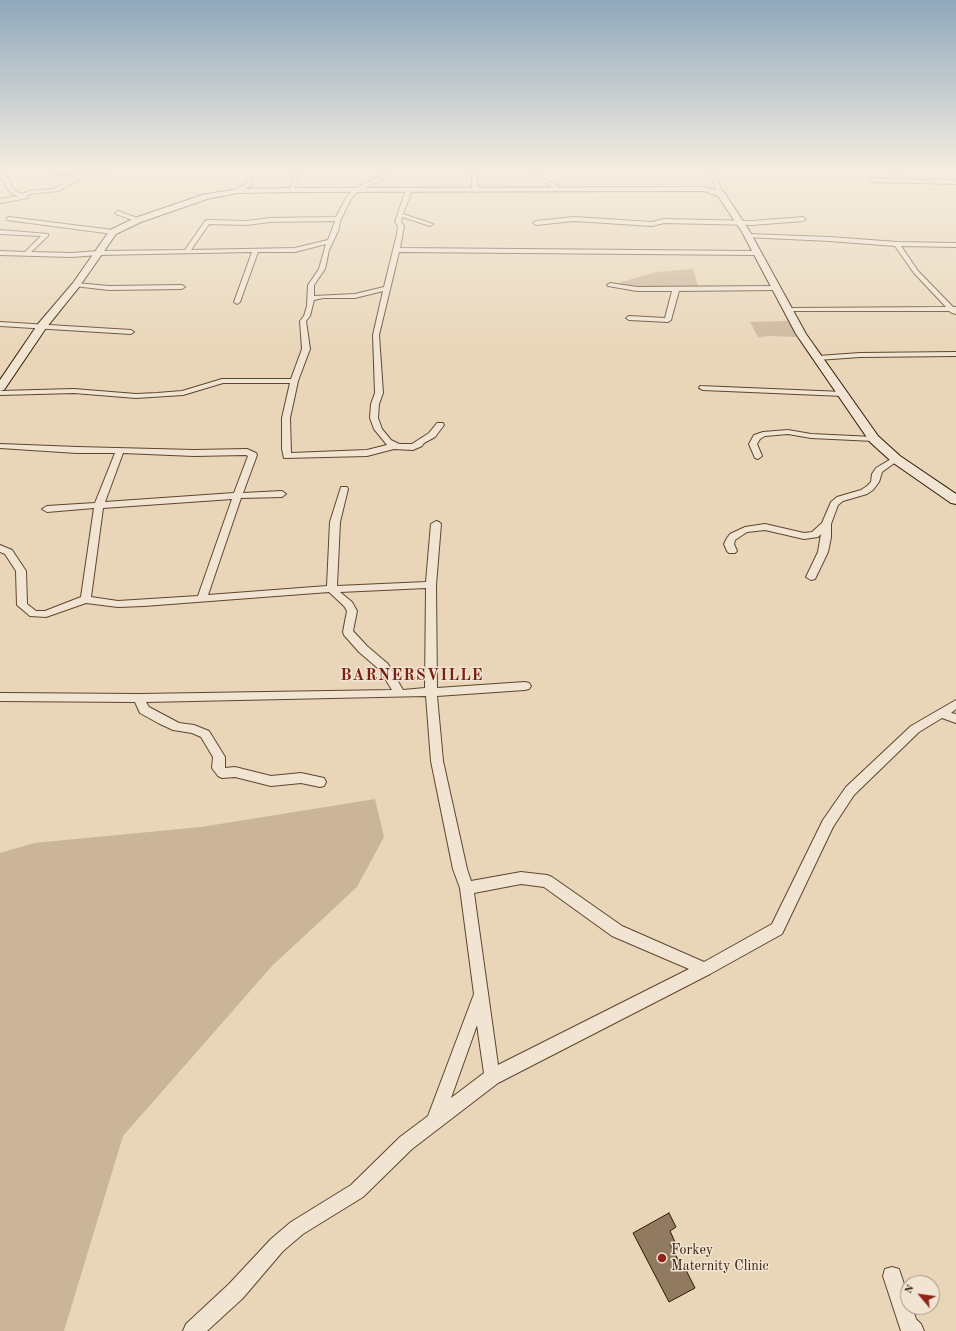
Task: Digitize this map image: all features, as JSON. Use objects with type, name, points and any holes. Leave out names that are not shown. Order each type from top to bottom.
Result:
[{"type":"main road","points":[[745,231],[802,334],[874,439],[896,459],[956,500]]},
{"type":"main road","points":[[0,388],[42,326],[76,285],[113,232]]},
{"type":"street","points":[[106,231],[113,232]]},
{"type":"street","points":[[187,251],[201,231]]},
{"type":"street","points":[[334,231],[326,250],[322,269],[311,286],[311,298],[307,316],[303,321],[306,348],[294,381],[286,418],[287,456],[367,453],[393,446],[413,447],[432,434],[440,425]]},
{"type":"street","points":[[393,446],[378,429],[374,418],[379,393],[376,335],[397,250],[400,231]]},
{"type":"street","points":[[0,232],[46,236],[26,254]]},
{"type":"street","points":[[748,236],[830,239],[897,244],[956,245]]},
{"type":"street","points":[[295,250],[330,241]]},
{"type":"street","points":[[897,244],[916,272],[955,311]]},
{"type":"street","points":[[237,302],[256,250]]},
{"type":"street","points":[[0,253],[72,255],[187,251],[326,250]]},
{"type":"street","points":[[397,250],[756,253]]},
{"type":"street","points":[[76,285],[109,288],[182,287]]},
{"type":"street","points":[[610,285],[637,289],[776,288]]},
{"type":"street","points":[[311,298],[323,296],[355,296],[388,288]]},
{"type":"street","points":[[629,318],[668,320],[676,289]]},
{"type":"street","points":[[789,310],[955,311]]},
{"type":"street","points":[[0,324],[131,332]]},
{"type":"street","points":[[818,358],[860,355],[956,354]]},
{"type":"street","points":[[0,392],[74,391],[136,396],[183,393],[222,381],[294,381]]},
{"type":"street","points":[[703,388],[843,394]]},
{"type":"street","points":[[758,456],[753,444],[757,436],[763,434],[788,432],[810,436],[874,439]]},
{"type":"street","points":[[0,446],[78,450],[251,453],[253,455],[237,496],[202,599]]},
{"type":"street","points":[[86,599],[85,595],[99,505],[120,450]]},
{"type":"street","points":[[811,577],[823,552],[826,537],[826,524],[834,504],[840,499],[864,492],[870,488],[875,482],[876,474],[879,470],[896,459]]},
{"type":"street","points":[[344,489],[334,522],[332,589],[348,604],[352,612],[348,632],[363,649],[384,667],[400,694]]},
{"type":"street","points":[[47,509],[282,494]]},
{"type":"street","points":[[436,524],[431,585],[431,693],[437,761],[460,869],[467,888],[492,1077]]},
{"type":"street","points":[[732,551],[729,544],[730,540],[733,536],[745,530],[765,527],[804,536],[815,535],[826,524]]},
{"type":"street","points":[[0,548],[9,552],[21,571],[22,605],[34,614],[46,614],[86,599],[118,604],[332,589],[431,585]]},
{"type":"street","points":[[0,697],[139,698],[400,694],[525,686]]},
{"type":"street","points":[[139,698],[144,710],[162,720],[177,727],[194,729],[206,734],[219,757],[218,768],[222,773],[235,772],[271,781],[301,778],[320,782]]},
{"type":"street","points":[[193,1331],[236,1291],[277,1245],[297,1228],[357,1192],[406,1143],[492,1077],[704,969],[777,929],[828,824],[850,791],[915,729],[942,714],[956,704]]},
{"type":"street","points":[[942,714],[956,719]]},
{"type":"street","points":[[467,888],[520,878],[547,882],[617,931],[704,969]]},
{"type":"street","points":[[433,1122],[481,995]]},
{"type":"street","points":[[892,1276],[908,1325],[914,1331]]},
{"type":"shaded area","points":[[693,269],[699,290],[618,288],[621,282],[657,272]]},
{"type":"shaded area","points":[[788,321],[796,337],[758,337],[750,322]]},
{"type":"shaded area","points":[[375,799],[384,837],[357,887],[272,966],[123,1136],[64,1331],[0,1331],[0,853],[34,843],[201,827]]},
{"type":"building","name":"Forkey Maternity Clinic","points":[[669,1213],[676,1227],[670,1231],[675,1242],[670,1244],[695,1288],[669,1302],[633,1233]]},
{"type":"place","name":"Forkey Maternity Clinic","points":[[662,1258]]},
{"type":"district","name":"BARNERSVILLE","points":[[412,676]]}]
